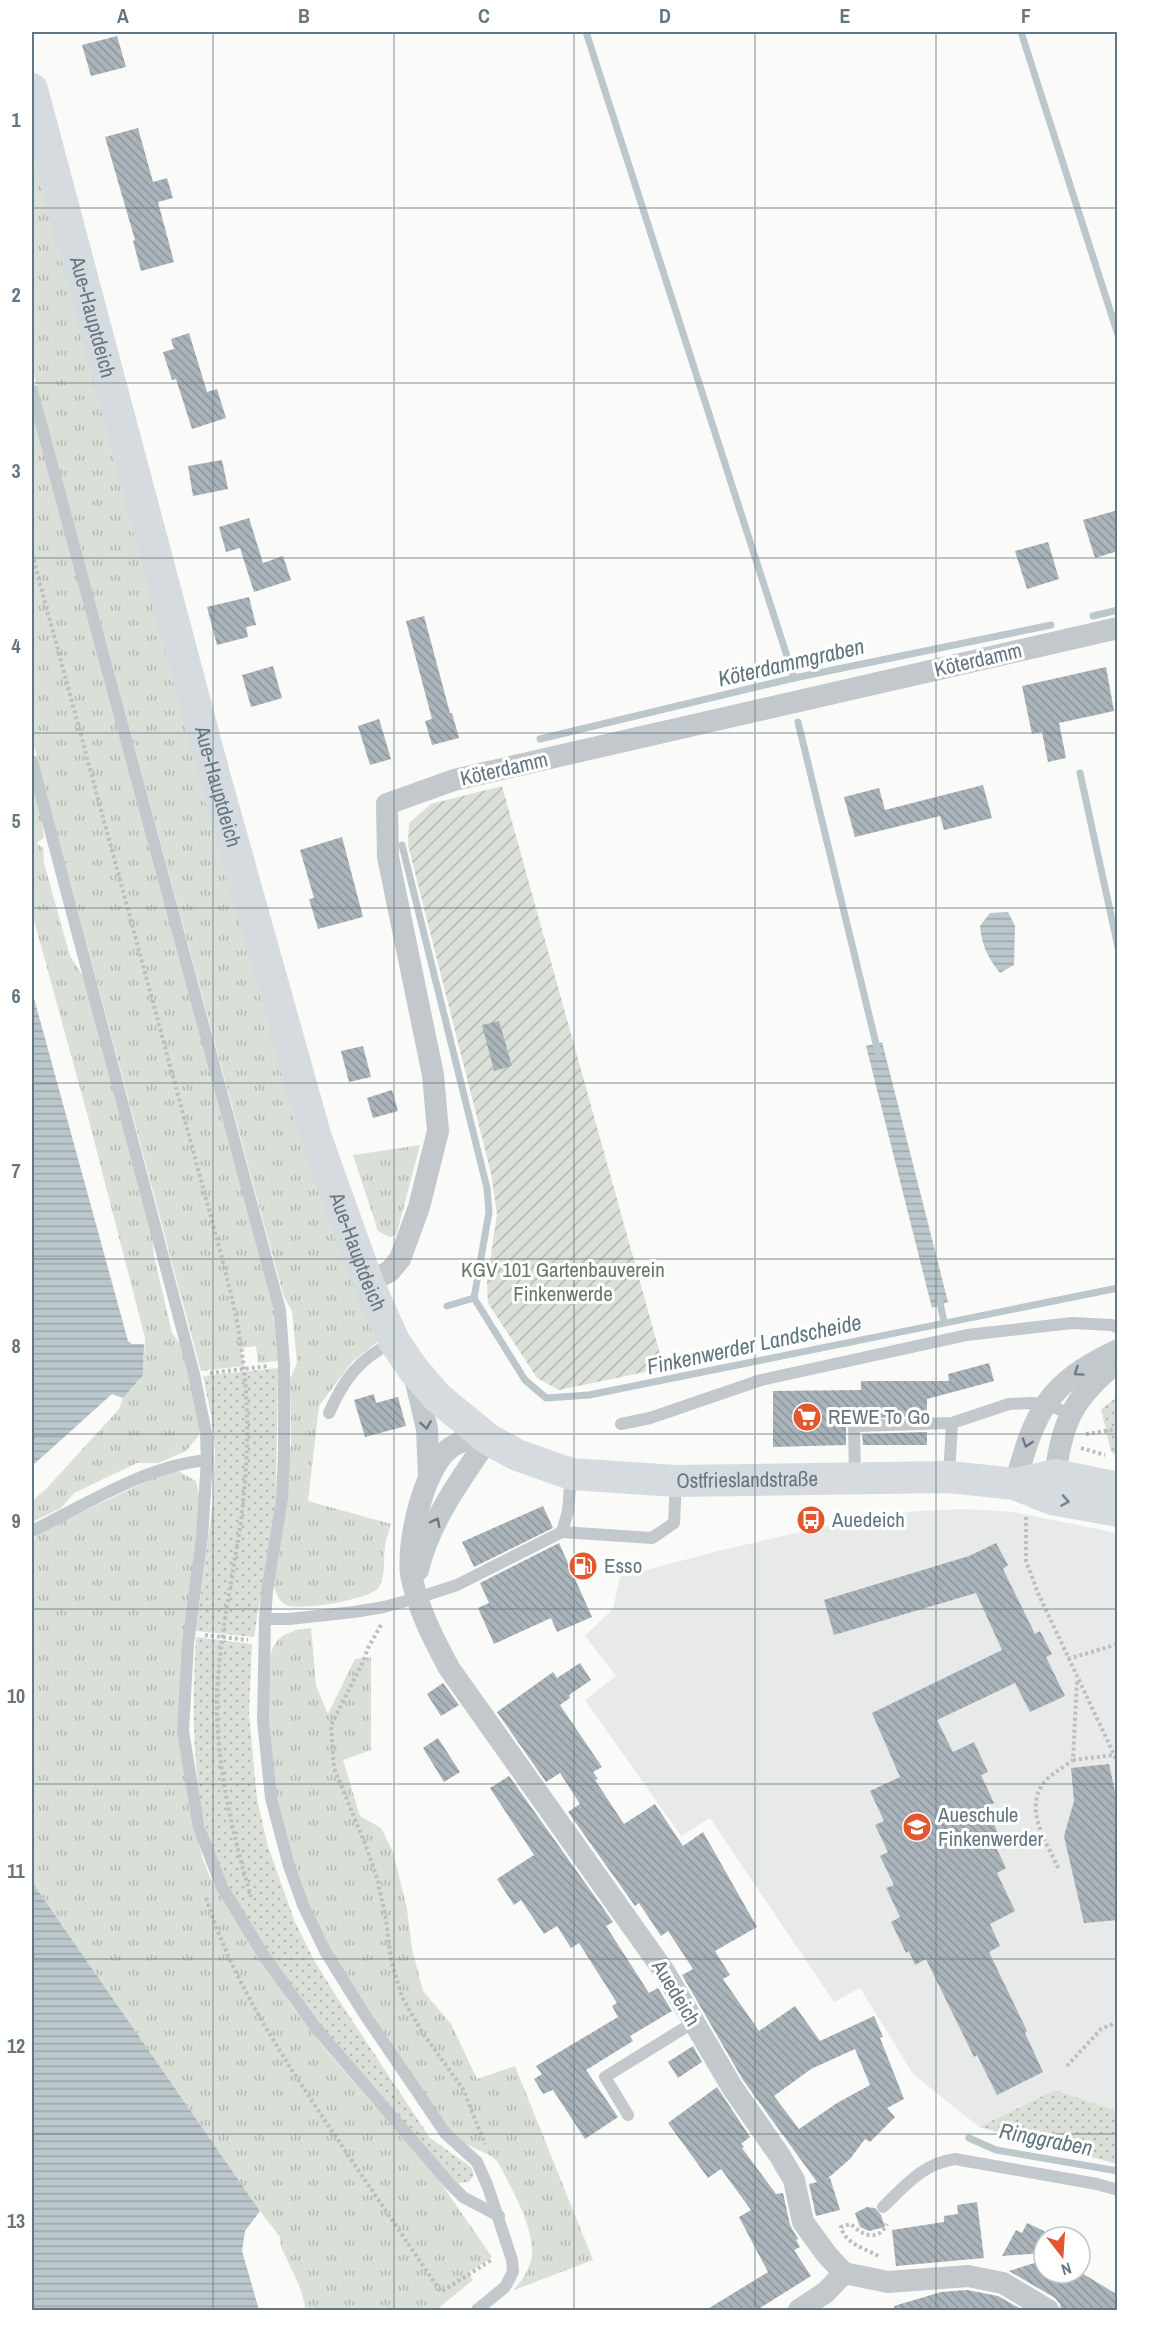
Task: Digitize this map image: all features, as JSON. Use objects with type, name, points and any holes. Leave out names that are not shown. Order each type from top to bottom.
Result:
[{"type":"street","name":"Aue-Hauptdeich","points":[[32,89],[211,762],[316,1138],[368,1282],[394,1341],[413,1369],[454,1413],[488,1439]]},
{"type":"street","name":"Köterdamm","points":[[368,1282],[390,1270],[400,1259],[419,1207],[438,1131],[433,1075],[388,857],[387,804],[454,780],[1118,628]]},
{"type":"street","points":[[1020,1497],[1028,1437],[1046,1404],[1070,1377],[1118,1350]]},
{"type":"street","points":[[1055,1475],[1060,1441],[1070,1414],[1098,1378],[1118,1360]]},
{"type":"street","name":"Auedeich","points":[[413,1369],[427,1429],[429,1481]]},
{"type":"street","name":"Auedeich","points":[[417,1598],[419,1567],[432,1530],[488,1439],[474,1438],[452,1446],[436,1464],[418,1511],[410,1552],[411,1572],[417,1598],[427,1624],[448,1668],[664,1971],[732,2087],[794,2180],[804,2222],[827,2255],[844,2273]]},
{"type":"street","name":"Ostfrieslandstraße","points":[[488,1439],[517,1455],[571,1474],[676,1481],[949,1477],[1020,1497],[1052,1499],[1118,1511]]},
{"type":"street","name":"Ostfrieslandstraße","points":[[1020,1497],[1055,1475],[1118,1488]]},
{"type":"street","points":[[799,2310],[826,2292],[844,2273],[888,2282],[968,2276],[1003,2283],[1048,2310]]},
{"type":"lane","points":[[32,390],[280,1310],[284,1365],[284,1455],[282,1498],[267,1592],[263,1721],[268,1776],[279,1831],[303,1905],[325,1951],[363,2012],[446,2134],[477,2162],[482,2173],[499,2216],[512,2260],[513,2272],[505,2287],[477,2310]]},
{"type":"lane","points":[[32,761],[194,1374],[206,1433],[207,1460],[201,1537],[188,1644],[183,1731],[199,1828],[222,1887],[264,1956],[315,2027],[449,2183],[463,2197],[499,2216]]},
{"type":"lane","points":[[621,1424],[650,1418],[761,1380],[968,1335],[1072,1323],[1112,1325],[1118,1328]]},
{"type":"lane","points":[[329,1413],[340,1390],[357,1366],[373,1352],[394,1341]]},
{"type":"lane","points":[[855,1478],[854,1426],[952,1423],[1009,1404],[1030,1402],[1046,1404],[1070,1414]]},
{"type":"lane","points":[[949,1477],[952,1423]]},
{"type":"lane","points":[[32,1530],[152,1473],[183,1462],[207,1460]]},
{"type":"lane","points":[[562,1532],[571,1474]]},
{"type":"lane","points":[[265,1619],[308,1617],[384,1607],[417,1598],[457,1585],[562,1532],[652,1538],[674,1523],[676,1481]]},
{"type":"lane","points":[[628,2115],[605,2077],[694,2022]]},
{"type":"lane","points":[[883,2206],[922,2170],[938,2162],[955,2159],[1097,2184],[1118,2190]]},
{"type":"path","points":[[202,1374],[251,1368]]},
{"type":"path","points":[[1020,1497],[1026,1561],[1068,1659],[1118,1763]]},
{"type":"path","points":[[384,1607],[384,1618],[380,1630],[368,1648],[331,1725],[334,1768],[377,1878],[386,1919],[391,1960],[402,1997],[422,2032],[463,2089],[485,2145],[488,2159],[482,2173]]},
{"type":"path","points":[[218,1636],[247,1640]]},
{"type":"path","points":[[1068,1659],[1118,1644]]},
{"type":"path","points":[[1073,1760],[1077,1678]]},
{"type":"path","points":[[1058,1868],[1038,1823],[1035,1807],[1043,1784],[1073,1760],[1113,1755]]},
{"type":"path","points":[[203,1889],[218,1935],[259,2019],[441,2292],[493,2259]]},
{"type":"path","points":[[1067,2066],[1101,2029],[1118,2022]]},
{"type":"path","points":[[883,2206],[888,2216],[887,2225],[882,2233],[873,2236],[865,2235],[851,2224],[841,2227],[843,2235],[884,2259]]},
{"type":"shaded area","points":[[1008,912],[1015,926],[1014,965],[1000,973],[986,951],[980,926],[990,913]]},
{"type":"shaded area","points":[[32,991],[128,1341],[132,1344],[144,1344],[143,1375],[123,1398],[112,1394],[32,1466]]},
{"type":"shaded area","points":[[882,1042],[948,1302],[932,1308],[866,1046]]},
{"type":"shaded area","name":"Aueschule Finkenwerder","points":[[964,1509],[1014,1512],[1117,1533],[1117,2111],[1055,2090],[979,2127],[913,2074],[860,1988],[834,2002],[710,1818],[681,1836],[585,1700],[616,1676],[585,1636],[613,1609],[620,1577],[722,1550],[862,1518],[918,1511]]},
{"type":"shaded area","points":[[32,1882],[260,2211],[245,2231],[242,2251],[259,2310],[32,2310]]},
{"type":"green space","points":[[32,135],[380,1340],[352,1362],[319,1406],[308,1501],[391,1524],[385,1543],[383,1573],[379,1587],[373,1592],[349,1600],[305,1607],[286,1605],[281,1601],[274,1586],[285,1515],[291,1443],[290,1379],[297,1363],[292,1311],[284,1297],[32,368]]},
{"type":"green space","points":[[32,407],[263,1261],[275,1315],[278,1361],[258,1363],[256,1346],[241,1348],[244,1366],[201,1371],[32,739]]},
{"type":"green space","points":[[32,781],[44,838],[36,843],[43,848],[44,863],[70,956],[85,979],[150,1217],[154,1256],[172,1333],[185,1351],[200,1427],[199,1435],[186,1451],[158,1463],[137,1463],[74,1493],[61,1508],[32,1522],[32,1501],[46,1489],[119,1409],[123,1398],[143,1375],[145,1338],[32,913]]},
{"type":"green space","name":"KGV 101 Gartenbauverein Finkenwerde","points":[[502,786],[664,1368],[559,1390],[537,1378],[488,1303],[487,1282],[497,1214],[491,1173],[408,845],[409,823],[431,804]]},
{"type":"green space","points":[[420,1145],[398,1229],[396,1235],[390,1237],[378,1231],[353,1155]]},
{"type":"green space","points":[[278,1368],[276,1497],[254,1637],[196,1631],[213,1501],[215,1451],[203,1376]]},
{"type":"green space","points":[[1117,1397],[1117,1455],[1111,1452],[1101,1409]]},
{"type":"green space","points":[[176,1470],[196,1481],[201,1502],[182,1691],[194,1826],[202,1857],[210,1877],[231,1913],[293,2008],[320,2043],[438,2179],[492,2257],[468,2273],[473,2280],[436,2310],[306,2310],[300,2287],[281,2247],[280,2237],[32,1882],[32,1543],[38,1533],[162,1474]]},
{"type":"green space","points":[[311,1628],[316,1686],[328,1714],[355,1659],[371,1657],[371,1750],[343,1760],[360,1816],[381,1828],[393,1852],[407,1909],[412,1949],[423,1991],[451,2024],[477,2079],[515,2066],[593,2260],[514,2290],[530,2265],[532,2248],[524,2215],[498,2162],[491,2156],[460,2141],[448,2129],[346,1979],[317,1926],[296,1873],[287,1843],[274,1780],[268,1720],[269,1667],[273,1647],[278,1640],[296,1630]]},
{"type":"green space","points":[[196,1637],[252,1644],[249,1714],[257,1799],[268,1847],[295,1922],[314,1960],[338,1999],[430,2138],[471,2167],[474,2175],[469,2182],[457,2183],[344,2054],[267,1951],[223,1878],[213,1854],[200,1801],[194,1719]]},
{"type":"green space","points":[[1055,2090],[1117,2111],[1117,2164],[979,2127]]},
{"type":"building","points":[[117,36],[126,67],[91,76],[82,45]]},
{"type":"building","points":[[138,128],[153,182],[167,178],[173,198],[158,202],[174,262],[141,271],[133,241],[135,240],[105,137]]},
{"type":"building","points":[[189,333],[207,392],[217,389],[226,418],[192,429],[176,379],[172,380],[163,352],[174,349],[171,339]]},
{"type":"building","points":[[222,460],[228,489],[193,496],[188,466]]},
{"type":"building","points":[[1118,510],[1118,551],[1095,558],[1083,520]]},
{"type":"building","points":[[249,518],[263,563],[283,556],[291,580],[254,592],[240,548],[226,552],[219,527]]},
{"type":"building","points":[[1048,542],[1059,579],[1027,589],[1015,551]]},
{"type":"building","points":[[249,597],[256,625],[246,627],[248,637],[217,645],[207,607]]},
{"type":"building","points":[[424,616],[459,738],[432,745],[425,721],[432,719],[406,621]]},
{"type":"building","points":[[273,666],[282,698],[251,707],[242,675]]},
{"type":"building","points":[[1106,667],[1114,711],[1059,723],[1066,758],[1048,762],[1042,732],[1032,734],[1022,686]]},
{"type":"building","points":[[379,719],[391,759],[370,765],[358,726]]},
{"type":"building","points":[[983,785],[992,818],[944,830],[940,816],[855,837],[844,797],[879,788],[885,810]]},
{"type":"building","points":[[342,837],[363,917],[318,929],[309,899],[314,898],[300,850]]},
{"type":"building","points":[[499,1021],[512,1066],[494,1071],[482,1025]]},
{"type":"building","points":[[363,1046],[371,1077],[349,1082],[341,1051]]},
{"type":"building","points":[[392,1090],[398,1111],[373,1118],[367,1098]]},
{"type":"building","points":[[989,1363],[994,1381],[927,1399],[927,1416],[850,1419],[846,1426],[846,1445],[773,1447],[773,1391],[861,1390],[861,1381],[949,1381],[948,1374]]},
{"type":"building","points":[[374,1394],[376,1403],[398,1397],[406,1426],[365,1437],[354,1400]]},
{"type":"building","points":[[927,1432],[927,1445],[863,1445],[862,1434]]},
{"type":"building","points":[[543,1506],[553,1528],[474,1567],[462,1542]]},
{"type":"building","points":[[559,1543],[592,1617],[557,1632],[551,1618],[494,1644],[478,1608],[489,1603],[480,1583]]},
{"type":"building","points":[[996,1543],[1008,1565],[1003,1569],[1035,1634],[1040,1631],[1052,1654],[1046,1657],[1065,1696],[1030,1712],[1015,1683],[937,1720],[953,1752],[974,1742],[988,1772],[981,1775],[994,1803],[986,1807],[999,1835],[992,1839],[1006,1868],[997,1873],[1015,1911],[990,1924],[1000,1946],[989,1952],[1027,2031],[1025,2033],[1043,2072],[997,2095],[977,2055],[974,2057],[926,1959],[915,1965],[909,1951],[906,1953],[891,1922],[900,1917],[886,1888],[894,1885],[880,1856],[888,1852],[875,1825],[884,1821],[870,1791],[900,1777],[872,1713],[1002,1650],[976,1593],[834,1635],[824,1600],[969,1556]]},
{"type":"building","points":[[580,1663],[591,1680],[569,1695],[570,1698],[560,1705],[602,1767],[593,1772],[598,1779],[595,1780],[624,1824],[655,1804],[683,1846],[703,1832],[757,1927],[715,1951],[730,1975],[723,1979],[759,2031],[795,2006],[820,2041],[874,2016],[883,2037],[880,2038],[904,2099],[887,2108],[895,2117],[870,2142],[865,2139],[850,2159],[827,2179],[830,2178],[840,2210],[816,2216],[809,2184],[817,2182],[743,2080],[682,1975],[693,1969],[668,1931],[661,1936],[639,1903],[635,1906],[568,1812],[580,1804],[560,1773],[546,1782],[497,1712],[553,1672],[557,1678]],"holes":[[[855,2049],[870,2085],[837,2103],[799,2129],[774,2096],[811,2069]]]},
{"type":"building","points":[[443,1683],[459,1705],[441,1716],[427,1694]]},
{"type":"building","points":[[438,1738],[460,1772],[444,1782],[423,1748]]},
{"type":"building","points":[[1109,1764],[1118,1806],[1118,1920],[1084,1923],[1064,1836],[1074,1801],[1071,1768]]},
{"type":"building","points":[[509,1776],[613,1922],[606,1926],[649,1993],[658,1988],[672,2011],[630,2036],[633,2041],[586,2070],[618,2117],[585,2139],[553,2090],[543,2094],[534,2079],[542,2074],[536,2066],[618,2017],[612,2006],[617,2003],[579,1943],[571,1948],[557,1926],[544,1934],[521,1900],[514,1905],[497,1879],[534,1855],[490,1788]]},
{"type":"building","points":[[693,2046],[702,2062],[678,2078],[668,2062]]},
{"type":"building","points":[[717,2087],[750,2137],[741,2144],[744,2147],[742,2148],[776,2194],[783,2193],[790,2225],[800,2247],[794,2250],[811,2276],[757,2310],[706,2310],[768,2272],[739,2217],[751,2210],[721,2169],[708,2178],[668,2123]]},
{"type":"building","points":[[977,2202],[984,2258],[896,2266],[892,2230],[944,2222],[944,2216],[958,2214],[957,2205]]},
{"type":"building","points":[[867,2207],[875,2208],[881,2215],[885,2227],[869,2231],[860,2227],[855,2213]]},
{"type":"building","points":[[1027,2223],[1032,2225],[1032,2254],[1002,2256],[1016,2230],[1022,2233]]},
{"type":"building","points":[[1032,2264],[1032,2284],[1009,2271]]},
{"type":"building","points":[[1092,2279],[1118,2295],[1118,2310],[1061,2310],[1055,2298],[1033,2285],[1092,2285]]},
{"type":"building","points":[[967,2290],[998,2296],[1023,2310],[895,2310],[894,2306],[941,2292]]},
{"type":"waterway","points":[[586,32],[794,678]]},
{"type":"waterway","points":[[1021,32],[1118,335]]},
{"type":"waterway","name":"Köterdammgraben","points":[[1093,616],[1118,610]]},
{"type":"waterway","name":"Köterdammgraben","points":[[540,739],[794,678],[1051,625]]},
{"type":"waterway","points":[[798,722],[878,1052]]},
{"type":"waterway","points":[[1080,773],[1118,947]]},
{"type":"waterway","points":[[402,845],[487,1188],[489,1212],[474,1298]]},
{"type":"waterway","name":"Finkenwerder Landscheide","points":[[447,1306],[474,1298],[525,1380],[546,1398],[589,1395],[1118,1288]]},
{"type":"waterway","points":[[939,1298],[944,1322]]},
{"type":"waterway","name":"Ringgraben","points":[[969,2138],[996,2150],[1118,2171]]},
{"type":"place","name":"REWE To Go","points":[[807,1417]]},
{"type":"place","name":"Auedeich","points":[[811,1520]]},
{"type":"place","name":"Esso","points":[[583,1566]]},
{"type":"place","name":"Aueschule Finkenwerder","points":[[917,1827]]}]
